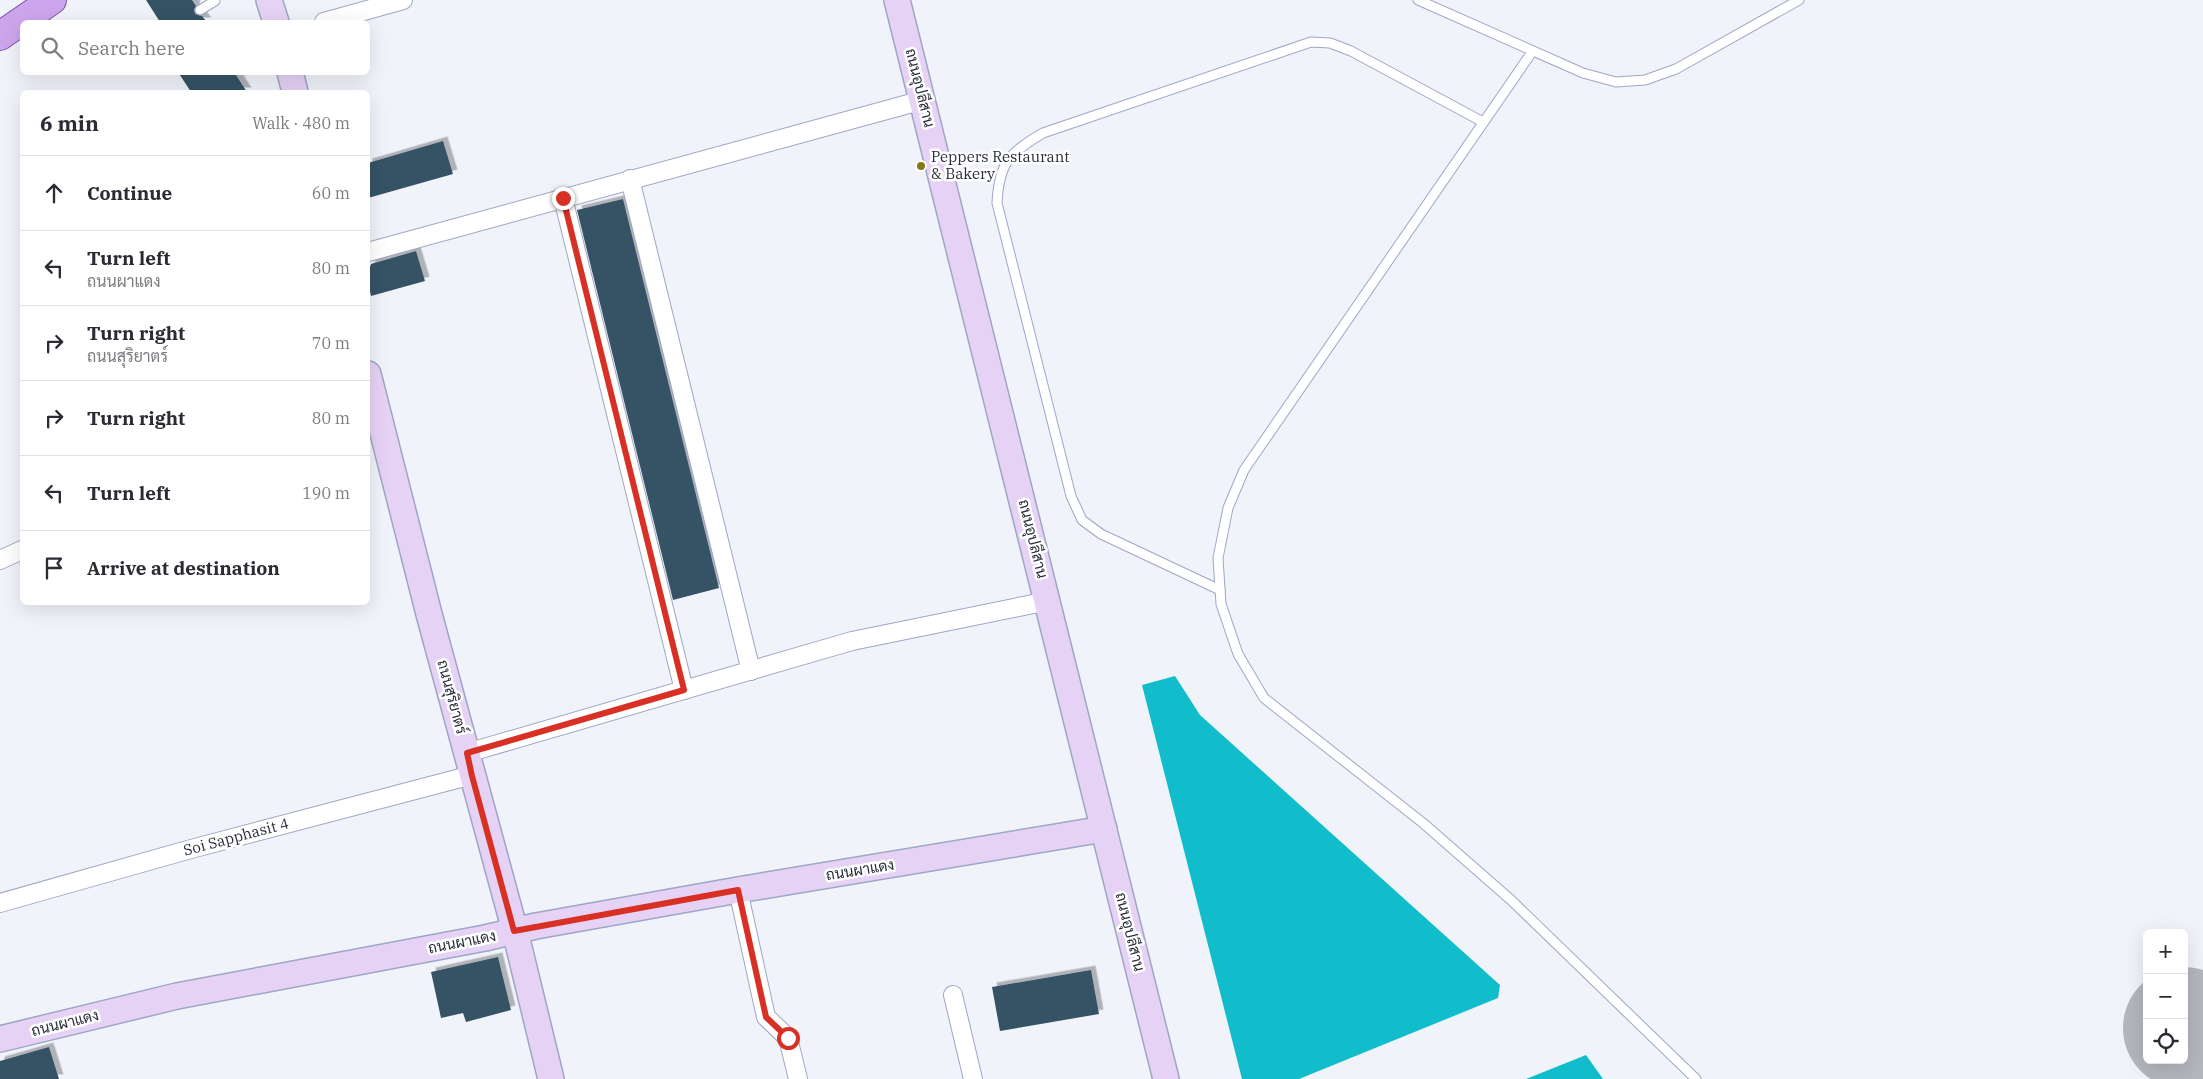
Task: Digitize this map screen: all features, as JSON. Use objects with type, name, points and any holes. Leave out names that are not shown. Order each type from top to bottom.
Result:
[{"type":"main road","points":[[23,20],[52,0]]},
{"type":"main road","points":[[0,36],[20,22]]},
{"type":"street","points":[[270,0],[275,20]]},
{"type":"street","points":[[331,20],[403,0]]},
{"type":"street","name":"ถนนอุปลีสาน","points":[[897,0],[1166,1079]]},
{"type":"street","points":[[291,75],[294,90]]},
{"type":"street","points":[[370,251],[923,100]]},
{"type":"street","points":[[630,179],[751,671]]},
{"type":"street","points":[[563,198],[684,690]]},
{"type":"street","name":"ถนนสุริยาตร์","points":[[370,390],[372,406],[470,764],[551,1079]]},
{"type":"street","points":[[0,560],[20,551]]},
{"type":"street","name":"Soi Sapphasit 4","points":[[0,903],[190,849],[470,764],[684,690],[852,641],[1048,601]]},
{"type":"street","name":"ถนนผาแดง","points":[[0,1039],[177,996],[514,931],[738,890],[1104,829]]},
{"type":"street","points":[[738,890],[766,1017],[788,1038],[798,1079]]},
{"type":"street","points":[[953,996],[973,1079]]},
{"type":"lane","points":[[1418,0],[1532,52],[1583,73],[1616,82],[1644,80],[1676,69],[1798,0]]},
{"type":"lane","points":[[200,10],[215,1]]},
{"type":"lane","points":[[1220,590],[1100,534],[1082,520],[1071,496],[997,203],[998,180],[1006,161],[1024,144],[1043,133],[1310,42],[1330,43],[1351,51],[1483,122]]},
{"type":"lane","points":[[1532,52],[1244,470],[1228,508],[1219,550],[1221,604],[1238,654],[1264,698],[1423,823],[1511,900],[1696,1079]]},
{"type":"water","points":[[1175,676],[1200,715],[1500,985],[1498,998],[1299,1079],[1242,1079],[1142,685]]},
{"type":"water","points":[[1586,1055],[1603,1079],[1526,1079]]},
{"type":"building","points":[[146,0],[192,0],[196,6],[195,14],[202,16],[205,20],[159,20]]},
{"type":"building","points":[[180,75],[236,75],[246,90],[190,90]]},
{"type":"building","points":[[443,141],[453,174],[370,197],[370,162]]},
{"type":"building","points":[[623,199],[719,588],[673,600],[577,210]]},
{"type":"building","points":[[416,251],[425,281],[371,296],[371,264]]},
{"type":"building","points":[[498,957],[511,1010],[466,1022],[463,1013],[441,1018],[431,972]]},
{"type":"building","points":[[1091,970],[1099,1014],[1000,1031],[992,987]]},
{"type":"building","points":[[49,1047],[59,1079],[0,1079],[0,1061]]},
{"type":"taxiway","points":[[2199,1039],[2203,1034]]},
{"type":"runway","points":[[2188,1031],[2203,1042]]},
{"type":"place","name":"Peppers Restaurant & Bakery","points":[[921,166]]},
{"type":"route","points":[[563,198],[684,690],[467,753],[472,776],[514,931],[738,890],[766,1017],[788,1038]]}]
